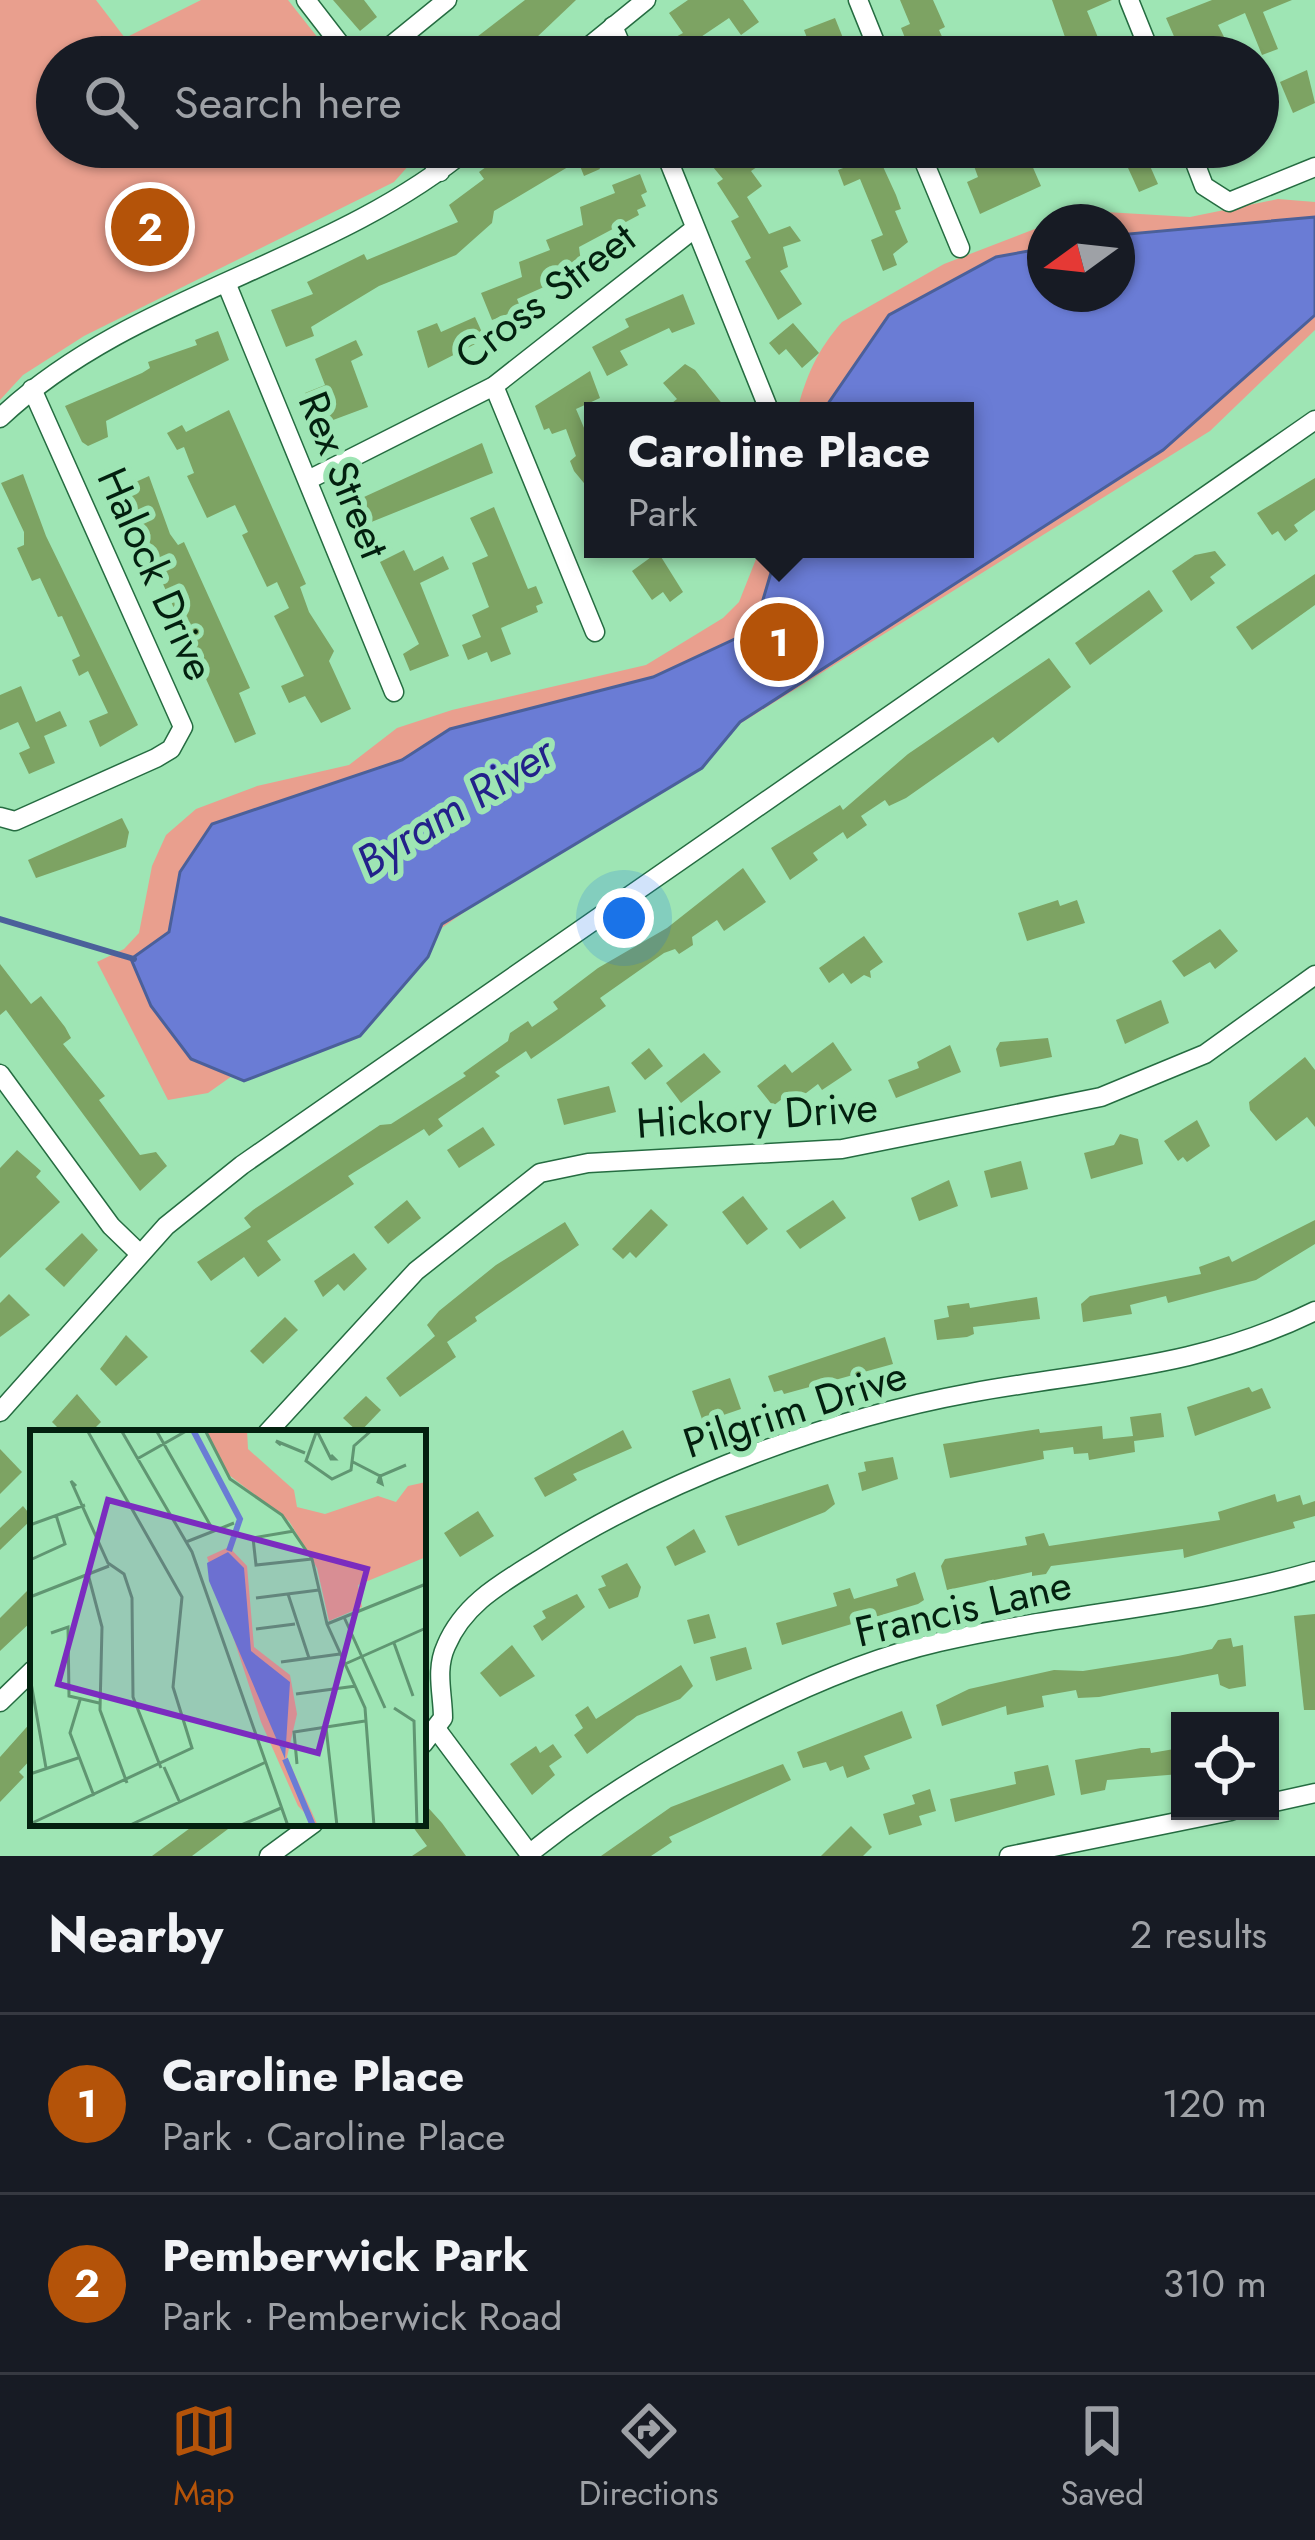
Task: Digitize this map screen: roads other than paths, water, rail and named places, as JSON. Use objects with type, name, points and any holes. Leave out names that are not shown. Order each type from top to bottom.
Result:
[{"type":"street","points":[[306,0],[334,36]]},
{"type":"street","points":[[403,36],[447,0]]},
{"type":"street","points":[[602,36],[646,0]]},
{"type":"street","points":[[858,0],[873,36]]},
{"type":"street","points":[[1129,0],[1144,36]]},
{"type":"street","points":[[614,26],[618,36]]},
{"type":"street","points":[[1197,168],[1204,185],[1228,202],[1315,167]]},
{"type":"street","points":[[437,168],[440,172]]},
{"type":"street","points":[[0,418],[32,388],[96,348],[383,207],[445,168]]},
{"type":"street","points":[[671,168],[767,402]]},
{"type":"street","points":[[927,168],[960,248]]},
{"type":"street","name":"Cross Street","points":[[308,480],[494,386],[694,230]]},
{"type":"street","name":"Rex Street","points":[[227,285],[394,692]]},
{"type":"street","points":[[494,386],[595,632]]},
{"type":"street","name":"Halock Drive","points":[[0,817],[15,821],[156,758],[171,748],[183,727],[32,388]]},
{"type":"street","points":[[0,1412],[140,1254],[242,1165],[1315,420]]},
{"type":"street","name":"Hickory Drive","points":[[271,1430],[416,1271],[540,1173],[588,1163],[842,1149],[1102,1097],[1205,1054],[1315,975]]},
{"type":"street","points":[[0,1074],[111,1226],[140,1254]]},
{"type":"street","points":[[0,1114],[16,1098]]},
{"type":"street","name":"Pilgrim Drive","points":[[430,1737],[443,1718],[443,1651],[466,1611],[609,1516],[687,1482],[867,1418],[974,1392],[1191,1360],[1269,1334],[1315,1311]]},
{"type":"street","name":"Francis Lane","points":[[530,1855],[626,1784],[857,1665],[982,1633],[1201,1601],[1315,1571]]},
{"type":"street","points":[[0,1702],[30,1673]]},
{"type":"street","points":[[430,1737],[530,1855]]},
{"type":"street","points":[[1279,1801],[1315,1793]]},
{"type":"street","points":[[1009,1856],[1187,1820]]},
{"type":"street","points":[[269,1856],[310,1826]]},
{"type":"water","points":[[1315,217],[1315,315],[1163,450],[740,722],[702,768],[442,924],[428,957],[360,1036],[244,1081],[191,1059],[151,1006],[131,959],[169,932],[180,872],[212,824],[402,760],[450,729],[653,677],[754,630],[775,558],[974,558],[974,402],[829,402],[889,315],[996,257],[1027,251],[1027,312],[1135,312],[1135,233]]},
{"type":"waterway","name":"Byram River","points":[[0,919],[134,959]]},
{"type":"place","name":"Pemberwick Park","points":[[150,227]]},
{"type":"place","name":"Caroline Place","points":[[779,642]]}]
